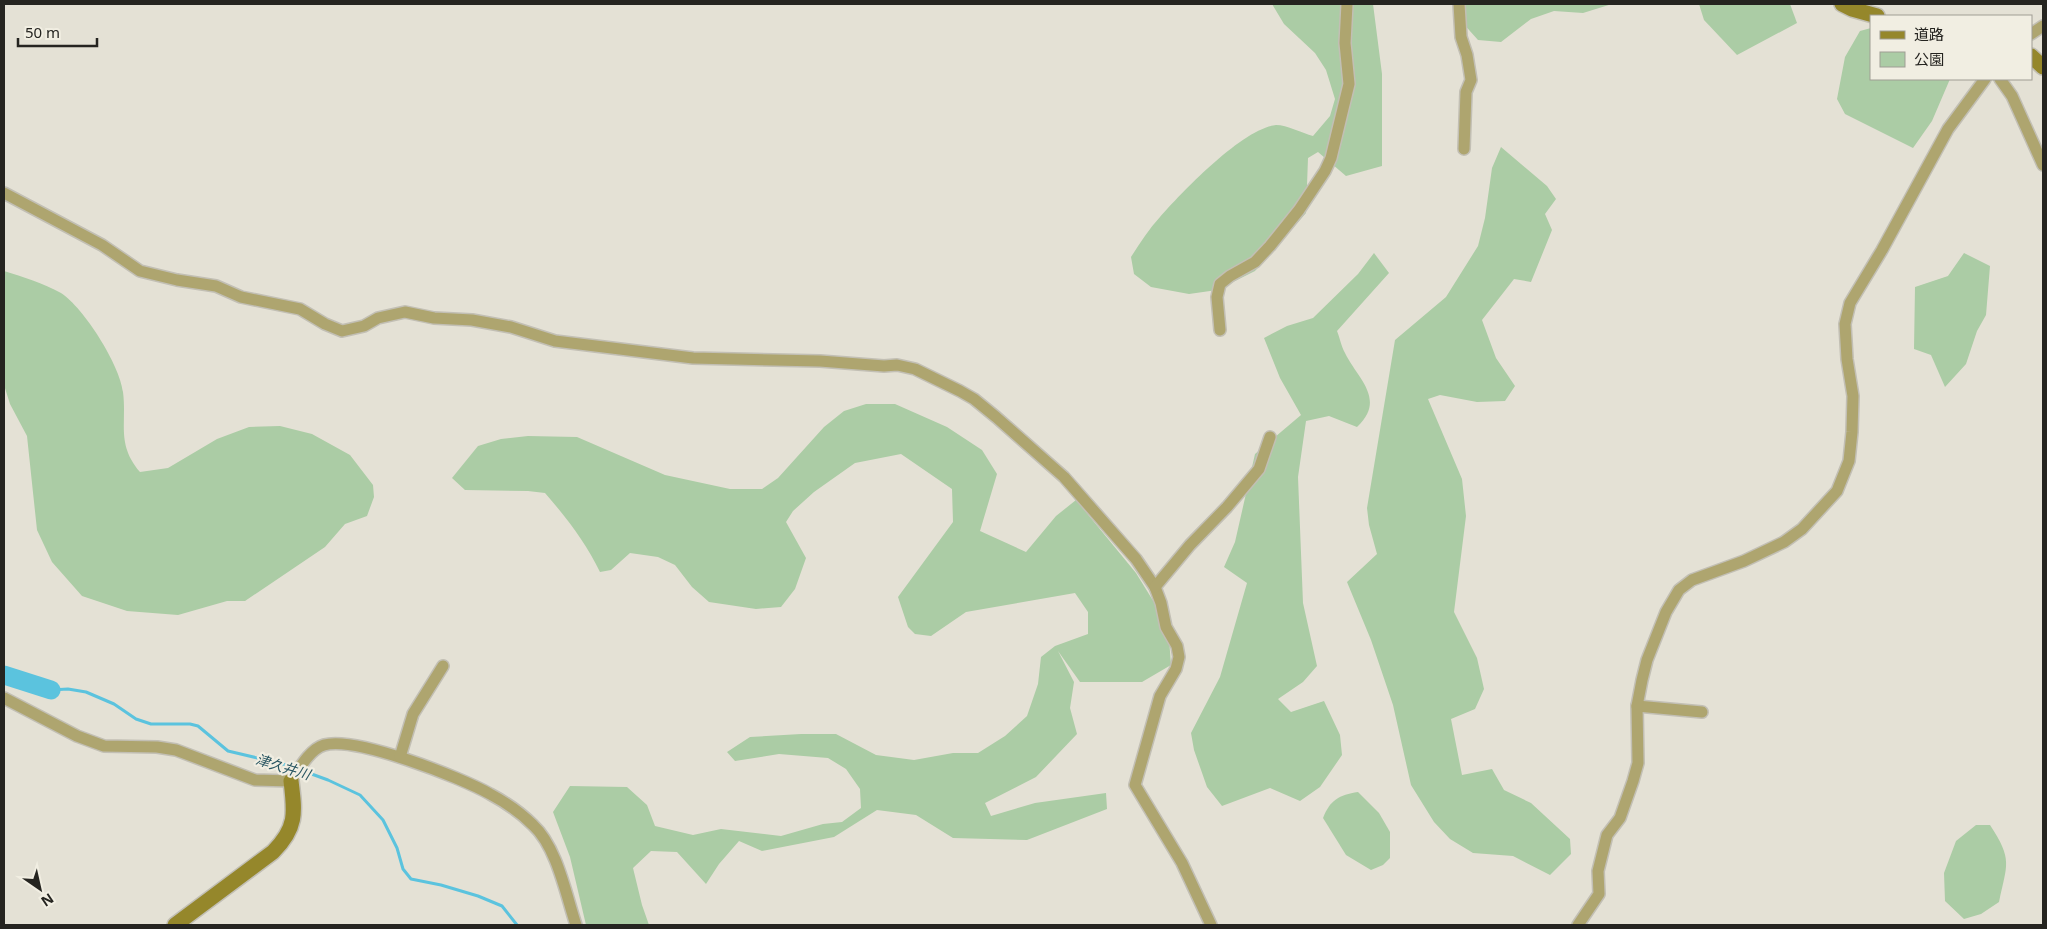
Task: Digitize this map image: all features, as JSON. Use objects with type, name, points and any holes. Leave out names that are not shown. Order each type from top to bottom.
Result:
[{"type":"street","points":[[1220,330],[1217,297],[1220,284],[1255,262],[1270,246],[1299,210],[1325,171],[1331,158],[1348,84],[1345,43],[1347,4]]},
{"type":"street","points":[[1459,4],[1461,37],[1467,55],[1471,80],[1466,92],[1464,149]]},
{"type":"street","points":[[1842,4],[1857,11],[1873,15]]},
{"type":"street","points":[[2032,33],[2043,26]]},
{"type":"street","points":[[2032,57],[2043,67]]},
{"type":"street","points":[[1578,925],[1599,894],[1598,871],[1607,835],[1620,818],[1633,781],[1638,763],[1637,706],[1647,660],[1666,612],[1679,590],[1692,580],[1744,562],[1784,542],[1802,530],[1838,491],[1849,461],[1852,432],[1853,396],[1847,359],[1845,324],[1850,303],[1882,250],[1948,129],[1984,80]]},
{"type":"street","points":[[2001,80],[2012,96],[2043,164]]},
{"type":"street","points":[[4,193],[102,245],[140,270],[177,280],[216,286],[240,297],[300,309],[325,324],[342,331],[364,326],[378,318],[405,312],[434,318],[511,327],[555,341],[693,358],[897,365],[915,369],[974,399],[1057,470],[1136,559],[1154,587],[1161,603],[1166,627],[1177,646],[1179,657],[1176,669],[1160,696],[1135,785],[1182,862],[1211,925]]},
{"type":"street","points":[[1154,587],[1190,545],[1227,508],[1259,469],[1270,437]]},
{"type":"street","points":[[400,757],[414,714],[443,666]]},
{"type":"street","points":[[4,698],[78,736],[104,746],[157,746],[176,750],[255,780],[291,781]]},
{"type":"street","points":[[1637,706],[1702,712]]},
{"type":"street","points":[[175,925],[273,852],[284,840],[291,830],[293,816],[294,802],[291,781],[303,763],[322,745],[333,744],[354,745],[400,757],[489,793],[534,825],[549,847],[561,877],[576,925]]},
{"type":"green space","points":[[1272,4],[1373,4],[1382,74],[1382,166],[1346,176],[1318,152],[1308,158],[1306,213],[1255,271],[1217,290],[1189,294],[1151,287],[1134,274],[1131,257],[1156,222],[1183,192],[1231,149],[1262,129],[1280,125],[1313,136],[1330,116],[1335,99],[1326,70],[1315,53],[1284,24]]},
{"type":"green space","points":[[1457,4],[1612,4],[1583,13],[1554,11],[1531,19],[1501,42],[1478,40],[1461,21]]},
{"type":"green space","points":[[1699,4],[1790,4],[1797,23],[1737,55],[1704,20]]},
{"type":"green space","points":[[1870,28],[1870,80],[1950,80],[1932,121],[1913,148],[1845,114],[1837,99],[1845,57],[1860,31]]},
{"type":"green space","points":[[1501,147],[1547,186],[1556,199],[1545,214],[1552,230],[1531,282],[1514,279],[1482,320],[1496,358],[1515,386],[1505,401],[1477,402],[1440,395],[1428,399],[1462,479],[1466,516],[1454,612],[1477,658],[1484,689],[1475,709],[1451,719],[1462,775],[1492,769],[1504,790],[1531,803],[1570,839],[1571,854],[1550,875],[1513,856],[1473,853],[1450,839],[1434,822],[1411,785],[1393,705],[1371,640],[1347,582],[1377,554],[1369,525],[1367,508],[1395,340],[1446,297],[1478,246],[1485,218],[1492,168]]},
{"type":"green space","points":[[1374,253],[1389,273],[1337,331],[1342,348],[1367,389],[1370,398],[1366,417],[1357,427],[1329,416],[1306,421],[1298,477],[1303,603],[1317,666],[1303,682],[1278,699],[1291,712],[1324,701],[1340,735],[1342,755],[1320,787],[1300,801],[1270,788],[1222,806],[1207,787],[1194,750],[1191,733],[1220,677],[1247,583],[1224,567],[1235,542],[1255,454],[1301,415],[1280,378],[1264,338],[1287,326],[1313,318],[1358,274]]},
{"type":"green space","points":[[1964,253],[1990,266],[1986,315],[1977,331],[1966,364],[1945,387],[1931,355],[1914,349],[1915,287],[1948,276]]},
{"type":"green space","points":[[4,271],[40,283],[61,293],[80,311],[100,338],[120,381],[124,403],[125,443],[133,462],[140,472],[168,468],[217,439],[249,427],[280,426],[312,434],[350,455],[373,485],[374,497],[367,516],[345,524],[325,547],[245,601],[227,601],[178,615],[127,611],[82,596],[52,562],[37,530],[27,436],[10,404],[4,385]]},
{"type":"green space","points":[[866,404],[895,404],[947,427],[982,450],[997,474],[980,531],[1026,552],[1056,516],[1076,500],[1136,573],[1168,625],[1171,665],[1142,682],[1080,682],[1058,651],[1074,682],[1070,708],[1077,734],[1036,777],[985,803],[991,816],[1035,803],[1106,793],[1107,809],[1027,840],[953,838],[916,815],[877,810],[834,837],[762,851],[739,841],[719,864],[706,884],[677,852],[651,851],[633,868],[649,925],[586,925],[570,857],[553,812],[570,786],[627,787],[647,805],[655,826],[693,835],[721,829],[781,836],[823,824],[842,822],[861,808],[860,789],[846,769],[828,758],[779,754],[735,761],[727,752],[750,737],[836,734],[876,755],[914,760],[953,753],[978,753],[1005,736],[1027,716],[1038,684],[1041,657],[1055,646],[1088,634],[1088,612],[1075,593],[966,612],[931,636],[915,634],[908,627],[898,597],[953,522],[952,489],[901,454],[855,463],[814,492],[793,511],[786,522],[806,558],[795,589],[781,607],[756,609],[709,602],[692,587],[675,565],[658,557],[630,553],[611,570],[600,572],[575,531],[545,493],[465,490],[452,478],[478,446],[501,439],[528,436],[577,437],[665,475],[730,489],[762,489],[778,478],[824,427],[844,411]]},
{"type":"green space","points":[[1358,792],[1379,813],[1390,832],[1390,858],[1383,865],[1371,870],[1346,855],[1323,818],[1336,799]]},
{"type":"green space","points":[[1976,825],[1990,825],[2002,846],[2006,870],[1999,902],[1981,914],[1964,919],[1945,901],[1944,873],[1956,841]]},
{"type":"waterway","name":"津久井川","points":[[4,675],[51,690]]},
{"type":"waterway","name":"津久井川","points":[[51,690],[68,689],[86,692],[114,704],[136,719],[151,724],[190,724],[198,726],[228,751],[287,765],[328,780],[360,795],[383,820],[397,848],[403,869],[411,879],[441,885],[478,896],[502,906],[517,925]]}]
